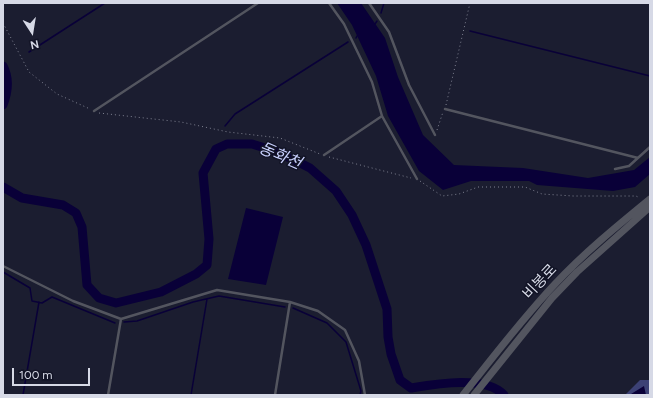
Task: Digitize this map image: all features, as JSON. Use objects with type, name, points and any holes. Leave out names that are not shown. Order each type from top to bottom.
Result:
[{"type":"street","name":"비봉로","points":[[463,395],[499,349],[555,283],[588,251],[649,202]]},
{"type":"street","name":"비봉로","points":[[474,395],[548,303],[577,272],[649,202]]},
{"type":"lane","points":[[94,111],[258,3]]},
{"type":"lane","points":[[329,3],[344,24],[372,82],[382,116],[416,179]]},
{"type":"lane","points":[[369,3],[389,32],[409,85],[434,135]]},
{"type":"lane","points":[[445,109],[638,158]]},
{"type":"lane","points":[[324,155],[382,116]]},
{"type":"lane","points":[[615,170],[629,166],[650,147]]},
{"type":"lane","points":[[3,266],[72,301],[120,319],[217,290],[290,302],[318,311],[345,330],[359,361],[365,395]]},
{"type":"lane","points":[[276,395],[290,302]]},
{"type":"lane","points":[[108,395],[120,319]]},
{"type":"path","points":[[434,135],[445,109],[470,3]]},
{"type":"path","points":[[3,23],[29,72],[57,94],[94,111],[181,122],[228,132],[280,138],[324,155],[416,179],[442,196],[459,194],[478,187],[525,187],[542,194],[636,196],[649,202]]},
{"type":"shaded area","points":[[337,3],[361,3],[385,38],[398,77],[423,135],[454,165],[523,168],[588,178],[634,170],[650,157],[650,174],[635,187],[613,191],[537,185],[529,181],[471,181],[443,190],[419,171],[388,116],[376,76],[352,25]]},
{"type":"shaded area","points":[[246,208],[283,217],[266,285],[228,279]]},
{"type":"shaded area","points":[[640,380],[650,380],[650,395],[625,395]]},
{"type":"shaded area","points":[[644,386],[646,395],[630,395],[631,394]]},
{"type":"waterway","points":[[29,52],[105,3]]},
{"type":"waterway","points":[[381,13],[384,3]]},
{"type":"waterway","points":[[470,31],[650,76]]},
{"type":"waterway","points":[[225,126],[235,114],[348,42]]},
{"type":"waterway","name":"동화천","points":[[3,66],[7,76],[8,86],[3,105]]},
{"type":"waterway","name":"동화천","points":[[3,187],[22,198],[63,205],[76,213],[82,227],[87,285],[99,298],[116,303],[161,292],[196,274],[207,265],[209,239],[203,173],[216,149],[227,144],[252,144],[278,152],[310,168],[336,191],[352,215],[366,245],[387,309],[388,337],[391,354],[400,380],[411,388],[446,383],[473,383],[496,389],[504,395]]},
{"type":"waterway","points":[[3,272],[30,288],[32,301],[42,303],[52,297],[115,323]]},
{"type":"waterway","points":[[124,322],[137,321],[193,302],[219,296],[285,307]]},
{"type":"waterway","points":[[191,395],[207,299]]},
{"type":"waterway","points":[[23,395],[39,302]]},
{"type":"waterway","points":[[293,308],[327,323],[346,342],[361,391],[360,395]]}]
